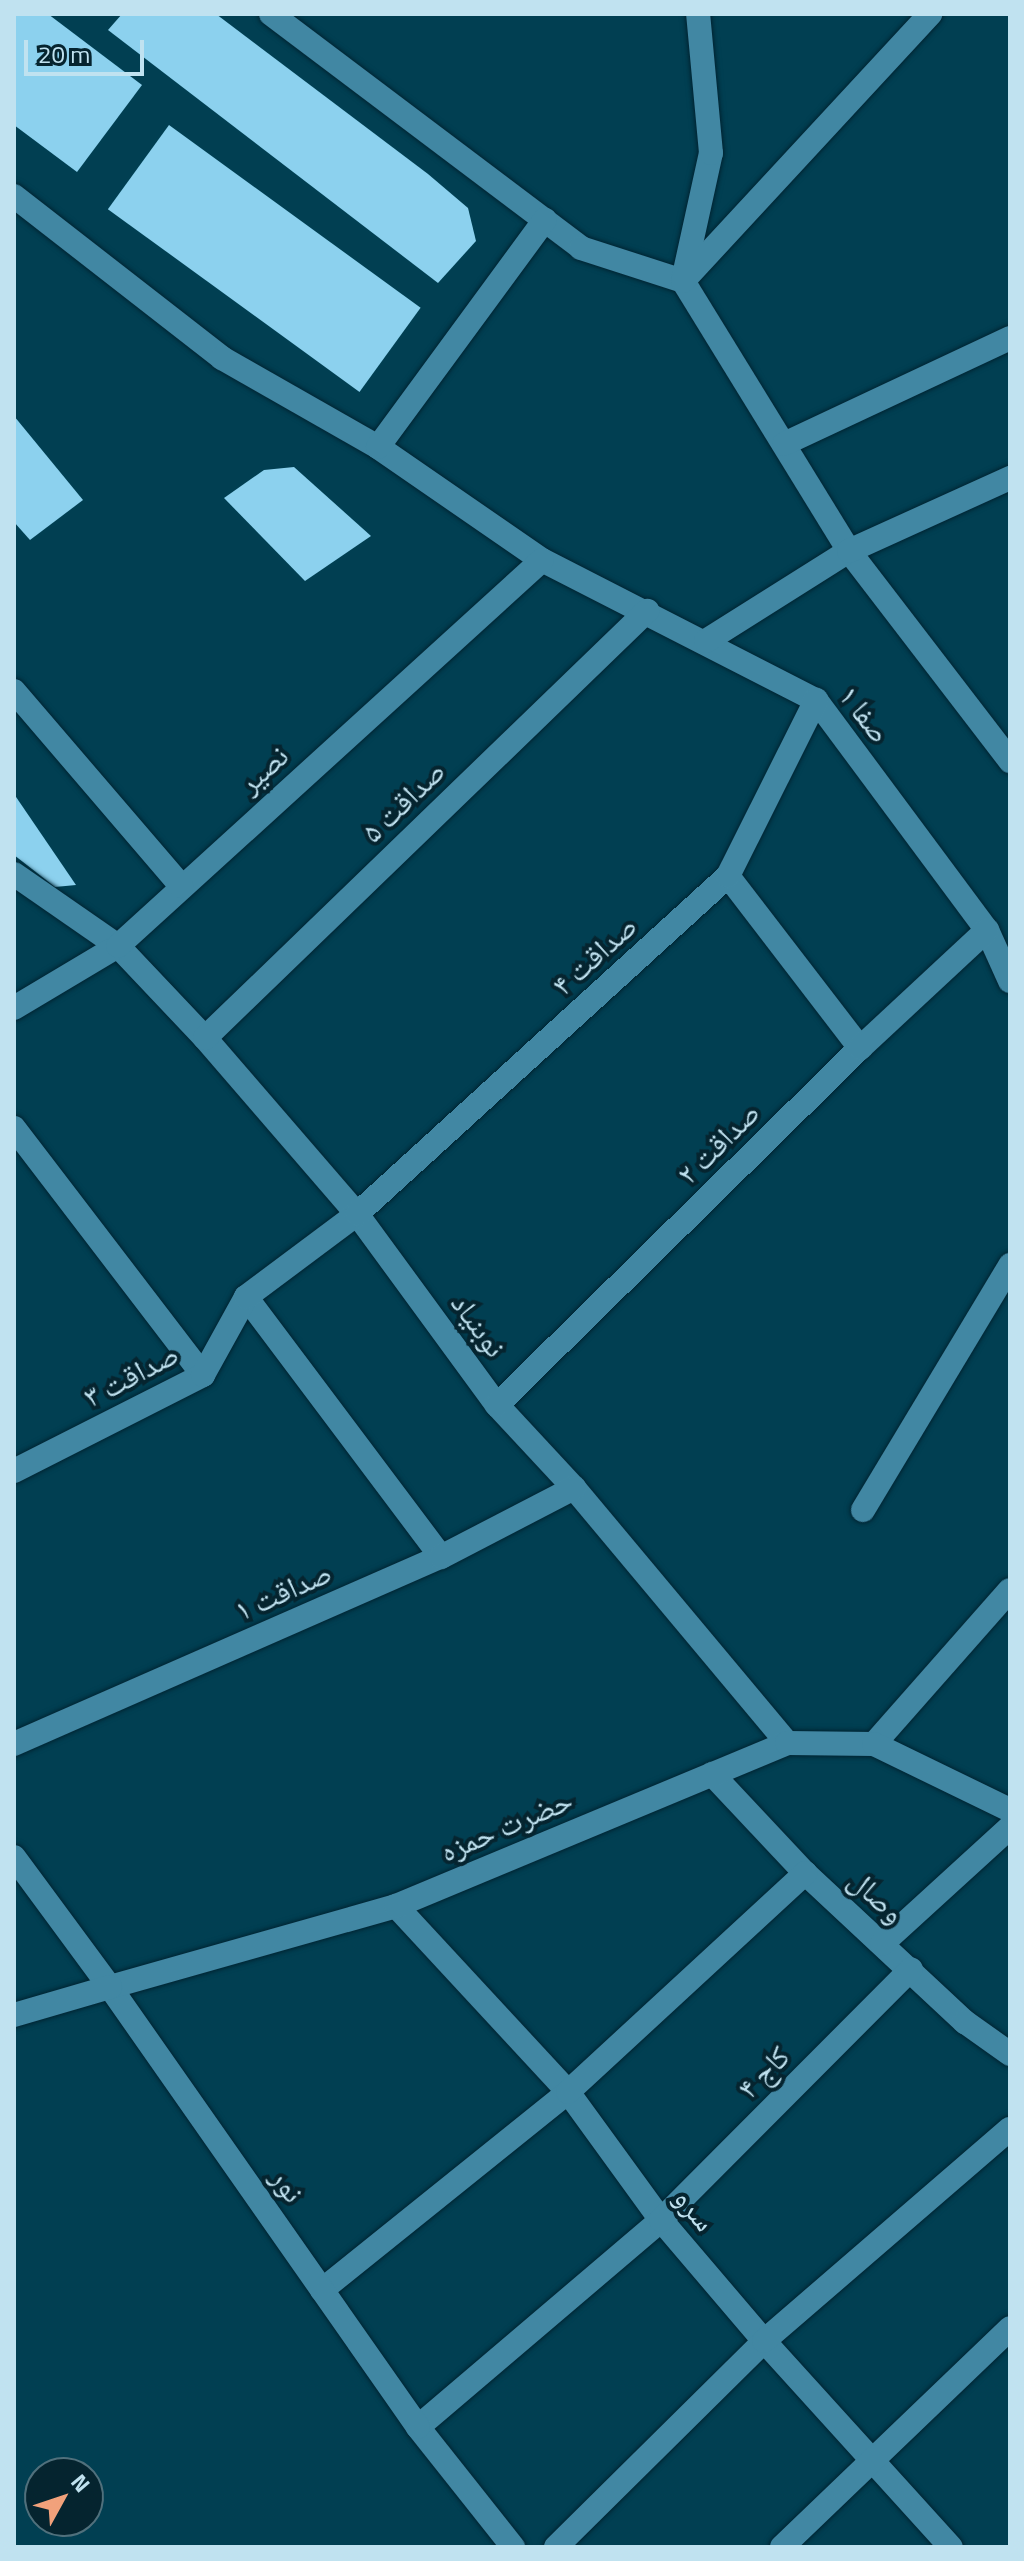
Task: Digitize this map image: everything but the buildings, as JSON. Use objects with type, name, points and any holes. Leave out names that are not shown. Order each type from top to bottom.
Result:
[{"type":"street","points":[[271,14],[581,248],[683,281],[849,551],[1010,761]]},
{"type":"street","points":[[683,281],[711,153],[698,14]]},
{"type":"street","points":[[683,281],[930,14]]},
{"type":"street","name":"صفا ۱","points":[[14,196],[222,358],[378,447],[542,560],[706,641],[816,700],[987,930],[1010,981]]},
{"type":"street","points":[[378,447],[545,220]]},
{"type":"street","points":[[784,444],[1010,338]]},
{"type":"street","points":[[706,641],[849,551],[1010,478]]},
{"type":"street","name":"نصیر","points":[[14,1008],[118,946],[542,560]]},
{"type":"street","name":"صداقت ۵","points":[[205,1038],[647,611]]},
{"type":"street","points":[[14,691],[181,886]]},
{"type":"street","name":"صداقت ۴","points":[[357,1214],[728,876],[816,700]]},
{"type":"street","name":"نوبنیاد","points":[[14,874],[118,946],[205,1038],[357,1214],[497,1405],[574,1488],[787,1743]]},
{"type":"street","points":[[728,876],[860,1048]]},
{"type":"street","name":"صداقت ۲","points":[[497,1405],[860,1048],[987,930]]},
{"type":"street","points":[[14,1128],[203,1375]]},
{"type":"street","name":"صداقت ۳","points":[[14,1471],[203,1375],[246,1297],[357,1214]]},
{"type":"street","points":[[863,1510],[1010,1265]]},
{"type":"street","points":[[246,1297],[441,1557]]},
{"type":"street","name":"صداقت ۱","points":[[14,1744],[441,1557],[574,1488]]},
{"type":"street","points":[[874,1744],[1005,1608]]},
{"type":"street","name":"حضرت حمزه","points":[[14,2015],[396,1906],[787,1743],[874,1744],[1008,1812]]},
{"type":"street","name":"وصال","points":[[712,1774],[805,1873],[965,2022],[1010,2054]]},
{"type":"street","points":[[882,1944],[1008,1812]]},
{"type":"street","name":"نور","points":[[14,1857],[110,1987],[418,2427],[513,2547]]},
{"type":"street","points":[[322,2290],[568,2092],[805,1873]]},
{"type":"street","name":"سرو","points":[[396,1906],[568,2092],[661,2220],[764,2341],[874,2458],[951,2547]]},
{"type":"street","name":"کاج ۴","points":[[418,2427],[661,2220],[911,1969]]},
{"type":"street","points":[[556,2547],[764,2341],[1010,2129]]},
{"type":"street","points":[[782,2547],[1010,2328]]}]
